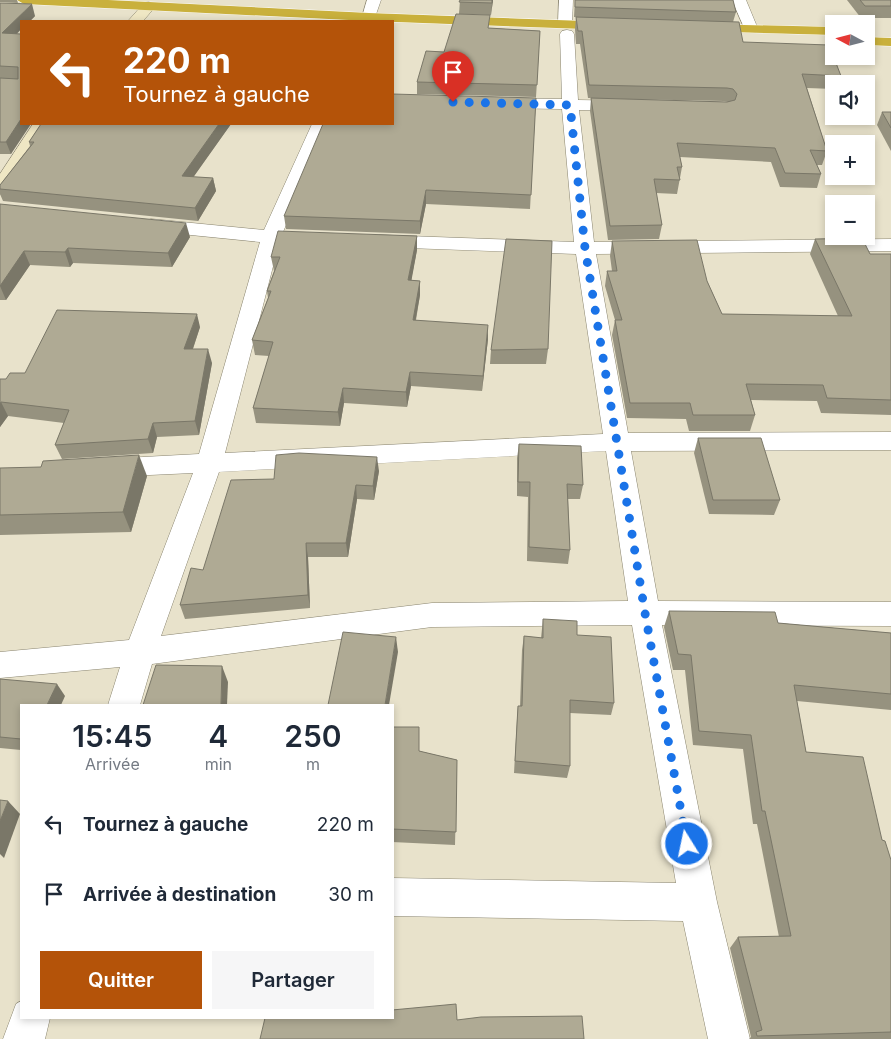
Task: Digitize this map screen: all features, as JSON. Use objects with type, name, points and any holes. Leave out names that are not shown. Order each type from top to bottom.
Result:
[{"type":"highway","points":[[24,0],[250,20]]},
{"type":"highway","points":[[9,8],[369,17],[625,31]]},
{"type":"highway","points":[[394,28],[566,29]]},
{"type":"highway","points":[[825,31],[751,29],[694,33],[825,40]]},
{"type":"highway","points":[[875,31],[891,32]]},
{"type":"highway","points":[[875,41],[891,42]]},
{"type":"street","points":[[369,17],[374,0]]},
{"type":"street","points":[[566,0],[570,105],[585,248],[645,613],[698,902],[728,1039]]},
{"type":"street","points":[[739,0],[751,29]]},
{"type":"street","points":[[482,103],[647,106]]},
{"type":"street","points":[[0,188],[41,125]]},
{"type":"street","points":[[124,704],[140,652],[210,461],[272,237],[320,125]]},
{"type":"street","points":[[134,224],[272,237],[330,239]]},
{"type":"street","points":[[360,240],[585,248],[806,244],[891,245]]},
{"type":"street","points":[[86,469],[210,461],[617,442],[891,441]]},
{"type":"street","points":[[0,665],[140,652],[432,615],[645,613],[891,614]]},
{"type":"street","points":[[394,897],[698,902]]},
{"type":"street","points":[[24,1039],[30,1019]]},
{"type":"building","points":[[460,0],[492,0],[492,3],[459,2]]},
{"type":"building","points":[[575,0],[733,0],[736,12],[575,7]]},
{"type":"building","points":[[860,0],[891,0],[891,6],[865,6]]},
{"type":"building","points":[[0,3],[32,4],[2,33],[20,34],[20,121],[6,142],[0,142],[0,78],[18,79],[18,67],[0,66]]},
{"type":"building","points":[[456,14],[490,15],[488,28],[540,31],[537,85],[417,82],[426,51],[444,52]]},
{"type":"building","points":[[576,17],[739,22],[743,42],[825,45],[825,65],[837,65],[841,75],[802,74],[825,145],[825,151],[810,150],[821,174],[785,173],[775,148],[677,143],[682,167],[677,167],[680,180],[654,179],[662,225],[610,226],[591,98],[727,102],[735,100],[737,94],[733,89],[727,88],[589,85],[582,31],[578,31]]},
{"type":"building","points":[[394,94],[536,98],[531,195],[426,190],[420,221],[284,216],[323,125],[394,125]]},
{"type":"building","points":[[882,112],[891,112],[891,128]]},
{"type":"building","points":[[40,125],[218,125],[182,176],[213,178],[195,208],[0,189],[0,185],[34,142],[29,142]]},
{"type":"building","points":[[0,204],[186,223],[168,253],[68,248],[65,252],[24,251],[0,286]]},
{"type":"building","points":[[278,231],[417,236],[408,280],[420,281],[413,320],[488,325],[483,376],[410,372],[406,392],[343,388],[338,412],[253,408],[273,342],[252,340],[271,291],[267,291],[280,257],[271,257]]},
{"type":"building","points":[[506,239],[552,241],[548,349],[491,350]]},
{"type":"building","points":[[815,239],[825,239],[825,245],[866,245],[870,254],[891,254],[891,400],[827,398],[823,385],[746,384],[755,415],[693,415],[690,403],[630,403],[615,320],[622,320],[607,271],[617,271],[612,241],[697,240],[707,281],[722,314],[852,316]]},
{"type":"building","points":[[57,310],[197,314],[184,349],[208,349],[195,421],[153,423],[148,439],[55,445],[69,410],[1,402],[0,404],[0,379],[6,379],[10,373],[25,373]]},
{"type":"building","points":[[698,438],[761,438],[780,500],[713,500]]},
{"type":"building","points":[[519,444],[581,446],[583,485],[567,484],[570,550],[529,547],[530,482],[518,482]]},
{"type":"building","points":[[299,453],[377,457],[373,486],[356,485],[346,543],[306,543],[308,595],[180,605],[191,568],[203,570],[231,480],[274,479],[276,455]]},
{"type":"building","points":[[139,455],[123,512],[0,515],[0,468],[41,467],[43,461]]},
{"type":"building","points":[[669,611],[775,612],[778,623],[891,633],[891,694],[794,685],[806,752],[863,757],[882,840],[885,841],[891,860],[891,1032],[757,1036],[756,1032],[762,1030],[738,937],[791,936],[765,811],[762,811],[751,735],[699,731],[691,655],[678,654]]},
{"type":"building","points":[[543,619],[577,621],[577,635],[611,637],[614,703],[570,700],[570,766],[515,761],[518,706],[522,706],[524,636],[543,638]]},
{"type":"building","points":[[343,632],[396,637],[385,704],[328,704]]},
{"type":"building","points":[[156,665],[222,666],[221,704],[143,704]]},
{"type":"building","points":[[0,679],[57,684],[47,704],[20,704],[20,739],[0,737]]},
{"type":"building","points":[[394,727],[419,727],[419,751],[457,760],[456,832],[394,829]]},
{"type":"building","points":[[0,800],[8,801],[0,821]]},
{"type":"building","points":[[456,1004],[457,1020],[481,1017],[582,1016],[584,1039],[260,1039],[265,1019],[394,1019],[394,1010]]},
{"type":"route","points":[[453,102],[570,105],[585,248],[645,613],[687,844]]}]
